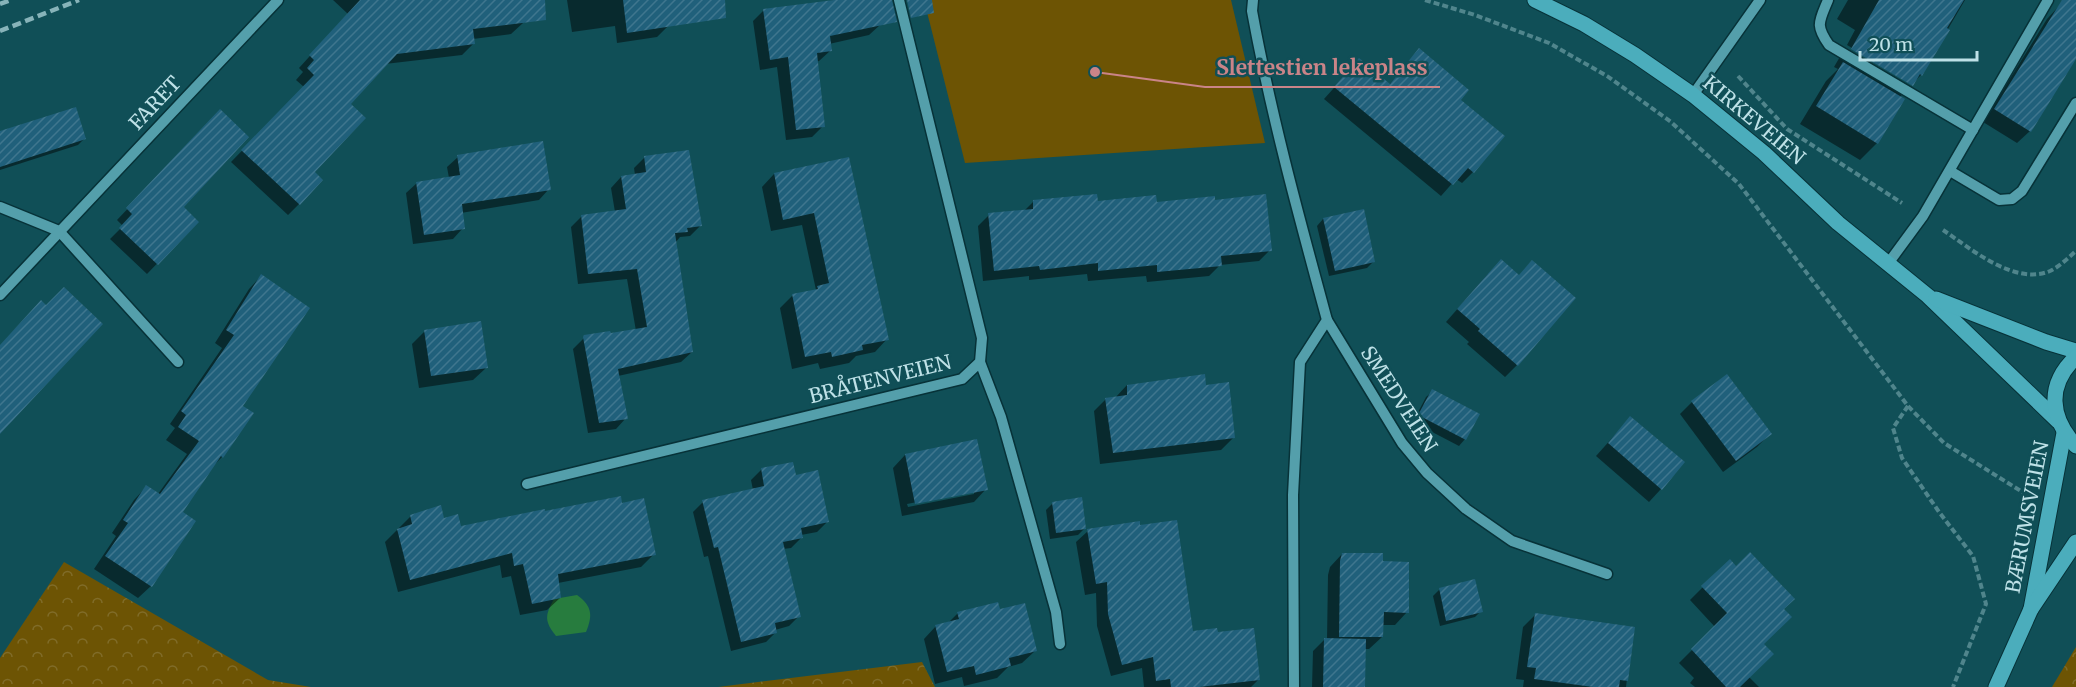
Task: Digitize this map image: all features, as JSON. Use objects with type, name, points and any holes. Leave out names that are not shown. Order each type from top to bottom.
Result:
[{"type":"main road","name":"KIRKEVEIEN","points":[[1535,0],[1584,24],[1635,55],[1693,95],[1764,153],[1838,223],[1928,296],[2061,427],[2076,446]]},
{"type":"main road","name":"KIRKEVEIEN","points":[[1928,296],[2046,342],[2076,351]]},
{"type":"main road","name":"BÆRUMSVEIEN","points":[[2031,609],[2061,427],[2055,402],[2058,383],[2066,366],[2076,357]]},
{"type":"main road","name":"BÆRUMSVEIEN","points":[[1996,687],[2031,609],[2076,542]]},
{"type":"street","name":"FARET","points":[[0,295],[278,0]]},
{"type":"street","name":"BRÅTENVEIEN","points":[[527,484],[962,379],[980,362],[982,338],[899,0]]},
{"type":"street","name":"SMEDVEIEN","points":[[1252,0],[1264,76],[1288,178],[1327,320],[1402,443],[1427,473],[1466,509],[1512,541],[1607,574]]},
{"type":"street","points":[[1693,95],[1760,0]]},
{"type":"street","points":[[1827,0],[1819,22],[1820,33],[1829,45],[1973,130]]},
{"type":"street","points":[[1887,265],[1923,216],[2048,0]]},
{"type":"street","points":[[1950,171],[1999,200],[2012,199],[2022,191],[2076,103]]},
{"type":"street","points":[[0,207],[59,231],[178,362]]},
{"type":"street","points":[[1294,687],[1293,495],[1300,362],[1327,320]]},
{"type":"street","points":[[980,362],[1004,429],[1056,612],[1060,644]]},
{"type":"path","points":[[1425,0],[1475,15],[1549,43],[1607,76],[1671,122],[1739,184],[1908,406],[1944,443],[2025,494]]},
{"type":"path","points":[[1720,57],[1787,129],[1995,265],[2029,274],[2050,271],[2076,251]]},
{"type":"path","points":[[1908,406],[1893,428],[1902,458],[1973,556],[1986,604],[1953,687]]},
{"type":"green space","points":[[924,0],[1231,0],[1265,143],[965,163]]},
{"type":"green space","points":[[64,562],[268,680],[311,687],[0,687],[0,658]]},
{"type":"green space","points":[[2076,647],[2076,687],[2052,687]]},
{"type":"green space","points":[[922,662],[935,687],[718,687]]},
{"type":"shaded area","points":[[577,595],[586,603],[590,611],[590,621],[586,632],[556,636],[547,618],[554,599]]},
{"type":"building","points":[[360,0],[545,0],[546,20],[473,29],[475,44],[397,54],[351,104],[366,118],[315,172],[323,180],[300,205],[241,150],[314,75],[307,68],[314,60],[309,55]]},
{"type":"building","points":[[623,0],[725,0],[726,18],[627,33]]},
{"type":"building","points":[[834,0],[892,0],[897,22],[830,36],[832,51],[817,53],[825,127],[796,130],[788,57],[770,60],[763,9]]},
{"type":"building","points":[[907,0],[932,0],[934,13],[911,18]]},
{"type":"building","points":[[1879,0],[1964,0],[1947,28],[1950,30],[1922,76],[1920,74],[1913,86],[1851,49]]},
{"type":"building","points":[[2062,0],[2076,0],[2076,59],[2031,132],[1994,109]]},
{"type":"building","points":[[1419,48],[1469,90],[1461,100],[1505,136],[1474,173],[1468,168],[1453,185],[1334,87],[1359,58],[1390,84]]},
{"type":"building","points":[[1843,62],[1905,99],[1878,144],[1816,106]]},
{"type":"building","points":[[76,107],[86,139],[0,167],[0,131]]},
{"type":"building","points":[[220,109],[249,137],[184,207],[199,222],[158,265],[119,228],[132,214],[126,208]]},
{"type":"building","points":[[543,141],[551,190],[462,204],[465,229],[424,235],[416,182],[460,175],[457,155]]},
{"type":"building","points":[[689,150],[702,226],[687,228],[688,232],[675,233],[693,352],[618,369],[628,419],[599,423],[584,335],[647,327],[637,269],[588,274],[581,215],[626,209],[621,176],[646,172],[644,156]]},
{"type":"building","points":[[849,157],[889,340],[862,345],[863,350],[832,357],[831,352],[805,357],[792,294],[818,289],[817,286],[829,283],[814,213],[783,220],[774,173]]},
{"type":"building","points":[[1097,194],[1098,201],[1156,195],[1157,202],[1215,196],[1215,200],[1266,194],[1272,251],[1221,256],[1222,266],[1157,272],[1157,265],[1098,271],[1098,263],[1040,270],[1039,266],[994,271],[988,213],[1033,209],[1033,200]]},
{"type":"building","points":[[1364,209],[1375,262],[1335,271],[1323,218]]},
{"type":"building","points":[[1501,259],[1519,275],[1532,260],[1576,298],[1518,366],[1457,309]]},
{"type":"building","points":[[261,274],[310,308],[243,406],[254,413],[183,512],[196,521],[152,587],[105,556],[128,523],[123,520],[146,485],[160,494],[199,441],[178,427],[186,415],[181,411],[234,335],[226,330]]},
{"type":"building","points":[[64,287],[103,324],[0,434],[0,345],[41,300],[46,305]]},
{"type":"building","points":[[481,321],[488,368],[431,376],[424,330]]},
{"type":"building","points":[[1205,374],[1206,385],[1229,382],[1235,438],[1113,453],[1105,398],[1127,395],[1127,385]]},
{"type":"building","points":[[1727,374],[1772,434],[1736,461],[1691,401]]},
{"type":"building","points":[[1432,389],[1480,414],[1466,440],[1418,415]]},
{"type":"building","points":[[1630,416],[1685,462],[1662,490],[1608,443]]},
{"type":"building","points":[[977,439],[988,490],[915,504],[905,454]]},
{"type":"building","points":[[793,462],[796,475],[818,470],[829,522],[801,528],[803,538],[783,542],[801,617],[775,623],[777,633],[741,642],[718,547],[714,548],[702,500],[764,486],[761,468]]},
{"type":"building","points":[[621,496],[622,503],[644,498],[656,555],[558,574],[561,598],[532,604],[523,564],[514,566],[512,553],[410,580],[397,529],[412,524],[410,515],[441,505],[444,518],[458,514],[461,526]]},
{"type":"building","points":[[1082,497],[1086,529],[1056,533],[1052,502]]},
{"type":"building","points":[[1177,520],[1193,631],[1217,628],[1218,632],[1254,628],[1260,680],[1199,687],[1171,687],[1170,679],[1156,681],[1153,657],[1122,665],[1108,614],[1107,582],[1096,584],[1087,529],[1140,521],[1140,525]]},
{"type":"building","points":[[1750,552],[1795,599],[1784,609],[1792,617],[1764,644],[1774,654],[1740,687],[1726,687],[1691,649],[1727,613],[1701,586],[1730,559],[1736,566]]},
{"type":"building","points":[[1342,553],[1383,553],[1383,561],[1409,562],[1409,613],[1384,612],[1383,637],[1339,637]]},
{"type":"building","points":[[1475,579],[1483,612],[1446,621],[1439,588]]},
{"type":"building","points":[[998,602],[1000,609],[1025,603],[1037,651],[1009,658],[1011,666],[976,675],[974,666],[947,672],[935,625],[959,619],[957,612]]},
{"type":"building","points":[[1535,613],[1635,627],[1628,681],[1620,680],[1619,687],[1593,687],[1534,679],[1536,668],[1527,667]]},
{"type":"building","points":[[1324,638],[1366,639],[1365,687],[1323,687]]},
{"type":"railway","points":[[0,4],[11,0]]},
{"type":"railway","points":[[0,31],[79,0]]},
{"type":"place","name":"Slettestien lekeplass","points":[[1095,72]]}]
